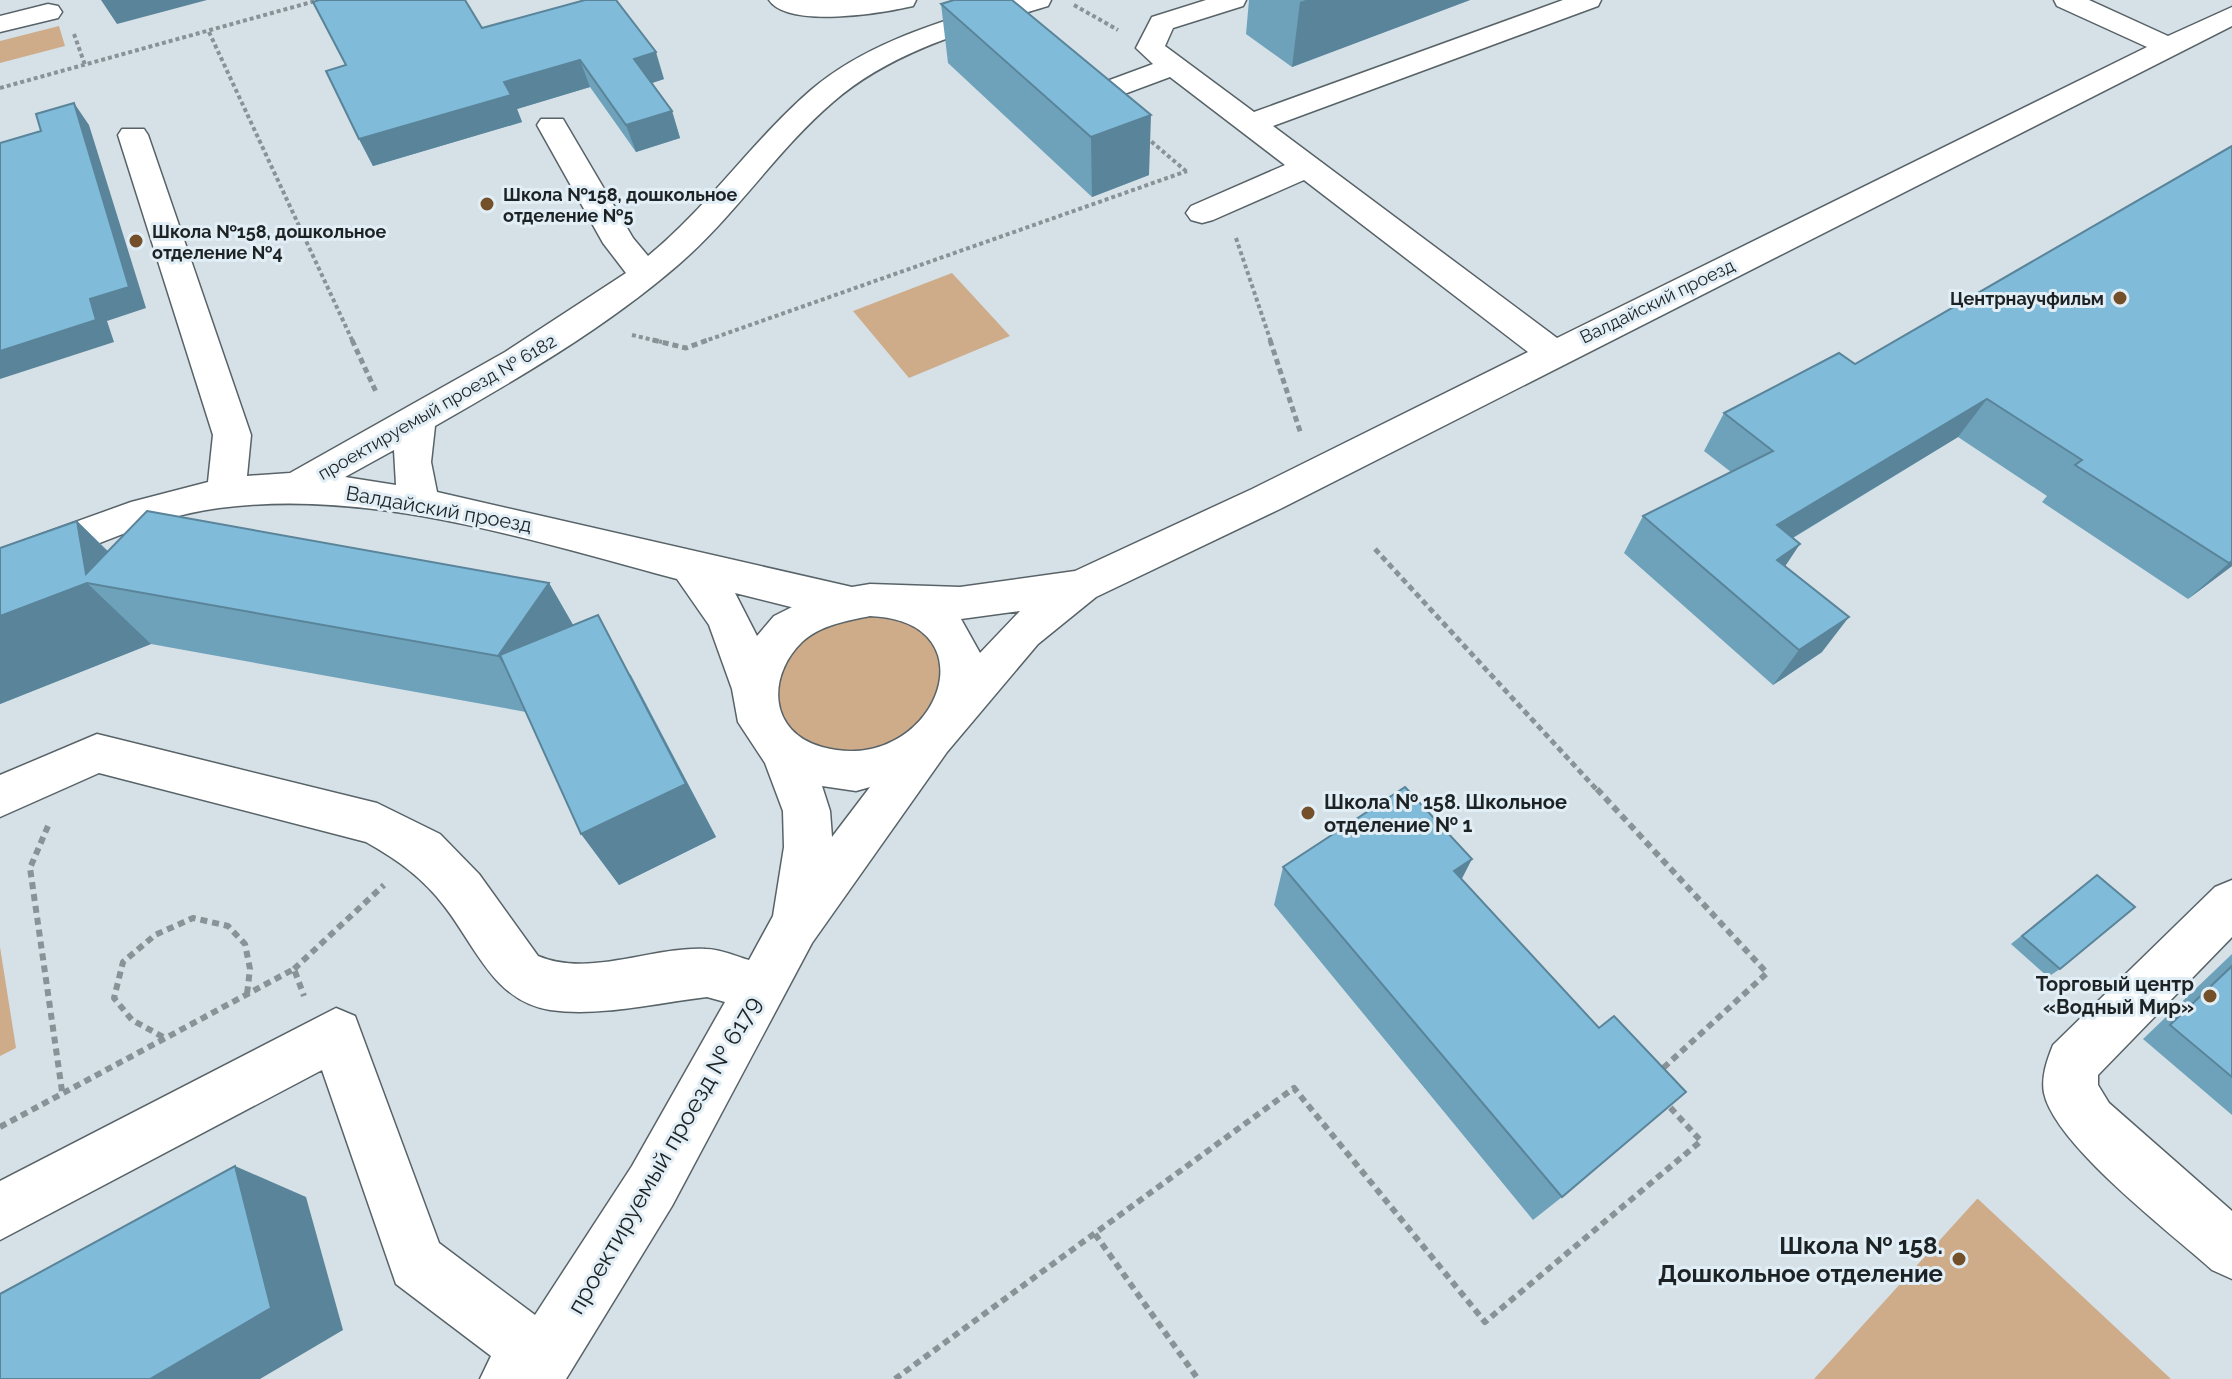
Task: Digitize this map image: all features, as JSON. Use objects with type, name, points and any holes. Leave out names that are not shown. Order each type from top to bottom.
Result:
[{"type":"street","points":[[782,0],[831,8],[872,7],[903,0]]},
{"type":"street","points":[[1233,0],[1162,23],[1150,48],[1553,353]]},
{"type":"street","points":[[1248,125],[1588,0]]},
{"type":"street","points":[[2067,0],[2170,47]]},
{"type":"street","name":"проектируемый проезд № 6182","points":[[297,487],[520,363],[646,274],[683,246],[794,122],[835,85],[889,53],[1023,2]]},
{"type":"street","points":[[0,24],[48,12]]},
{"type":"street","name":"Валдайский проезд","points":[[781,749],[815,766],[856,771],[899,761],[945,726],[1023,632],[1081,586],[1266,499],[2232,15]]},
{"type":"street","points":[[1117,87],[1174,66]]},
{"type":"street","points":[[552,125],[619,243],[646,274]]},
{"type":"street","points":[[133,135],[232,435],[226,494]]},
{"type":"street","points":[[1202,213],[1307,167]]},
{"type":"street","points":[[417,421],[410,457],[413,484],[421,503]]},
{"type":"street","name":"Валдайский проезд","points":[[0,565],[175,504],[226,494],[297,487],[421,503],[550,529],[692,569],[848,602],[960,603],[1081,586]]},
{"type":"street","points":[[692,569],[711,588],[736,634],[754,689],[760,722],[781,749]]},
{"type":"street","name":"Валдайский проезд","points":[[893,601],[931,616],[957,643],[965,679],[945,726]]},
{"type":"street","name":"Валдайский проезд","points":[[754,689],[765,656],[789,628],[826,608],[848,602]]},
{"type":"street","name":"проектируемый проезд № 6179","points":[[528,1372],[652,1186],[794,927],[945,726]]},
{"type":"street","name":"проектируемый проезд № 6179","points":[[781,749],[801,786],[811,826],[794,927]]},
{"type":"street","points":[[0,797],[97,753],[377,824],[423,849],[462,890],[520,973],[547,985],[583,987],[707,973],[762,988]]},
{"type":"street","points":[[2232,903],[2072,1064],[2071,1092],[2090,1122],[2232,1250]]},
{"type":"street","points":[[0,1212],[336,1034],[417,1263],[528,1372]]},
{"type":"path","points":[[0,88],[319,0]]},
{"type":"path","points":[[1071,4],[1150,48]]},
{"type":"path","points":[[209,32],[380,400]]},
{"type":"path","points":[[626,334],[686,348],[1187,171]]},
{"type":"path","points":[[1375,549],[1767,973],[1658,1073]]},
{"type":"path","points":[[30,868],[62,1091]]},
{"type":"path","points":[[0,1127],[294,969],[372,897]]},
{"type":"path","points":[[163,1038],[132,1020],[114,998],[123,962],[155,935],[193,918],[228,926],[245,944],[250,969],[247,994]]},
{"type":"path","points":[[294,969],[320,1042]]},
{"type":"path","points":[[895,1379],[1294,1088],[1485,1322],[1701,1141],[1658,1095]]},
{"type":"path","points":[[1095,1234],[1198,1379]]},
{"type":"shaded area","points":[[59,26],[65,46],[0,63],[0,41]]},
{"type":"shaded area","points":[[952,273],[1010,336],[909,378],[853,311]]},
{"type":"shaded area","points":[[835,615],[906,615],[951,663],[929,728],[851,760],[780,731],[768,687],[779,657]]},
{"type":"shaded area","points":[[0,947],[16,1048],[0,1056]]},
{"type":"shaded area","points":[[1978,1199],[2171,1379],[1814,1379]]},
{"type":"building","points":[[465,0],[482,28],[585,0],[616,0],[656,52],[634,59],[672,111],[626,125],[580,60],[504,82],[511,95],[359,139],[326,71],[346,65],[313,2]]},
{"type":"building","points":[[954,0],[1012,0],[1151,115],[1091,137],[941,4]]},
{"type":"building","points":[[74,103],[129,287],[90,299],[96,320],[0,351],[0,143],[41,131],[36,114]]},
{"type":"building","name":"Центрнаучфильм","points":[[2232,146],[2232,561],[2229,563],[2075,465],[2082,460],[1987,399],[1777,525],[1800,544],[1777,560],[1849,617],[1799,650],[1643,516],[1773,451],[1724,413],[1839,353],[1855,364]]},
{"type":"building","points":[[147,511],[549,583],[498,656],[87,583],[0,616],[0,548],[77,521],[86,574]]},
{"type":"building","points":[[598,615],[686,784],[581,834],[500,655]]},
{"type":"building","points":[[1405,787],[1472,859],[1454,871],[1599,1028],[1614,1016],[1686,1092],[1562,1197],[1283,867]]},
{"type":"building","points":[[2097,875],[2135,907],[2060,969],[2022,936]]},
{"type":"building","points":[[2232,966],[2232,1077],[2170,1025]]},
{"type":"building","points":[[235,1166],[271,1308],[150,1379],[0,1379],[0,1294]]},
{"type":"place","name":"Школа №158, дошкольное отделение №5","points":[[487,204]]},
{"type":"place","name":"Школа №158, дошкольное отделение №4","points":[[136,241]]},
{"type":"place","name":"Центрнаучфильм","points":[[2120,298]]},
{"type":"place","name":"Школа № 158. Школьное отделение № 1","points":[[1308,813]]},
{"type":"place","name":"Торговый центр «Водный Мир»","points":[[2210,996]]},
{"type":"place","name":"Школа № 158. Дошкольное отделение","points":[[1959,1259]]}]
